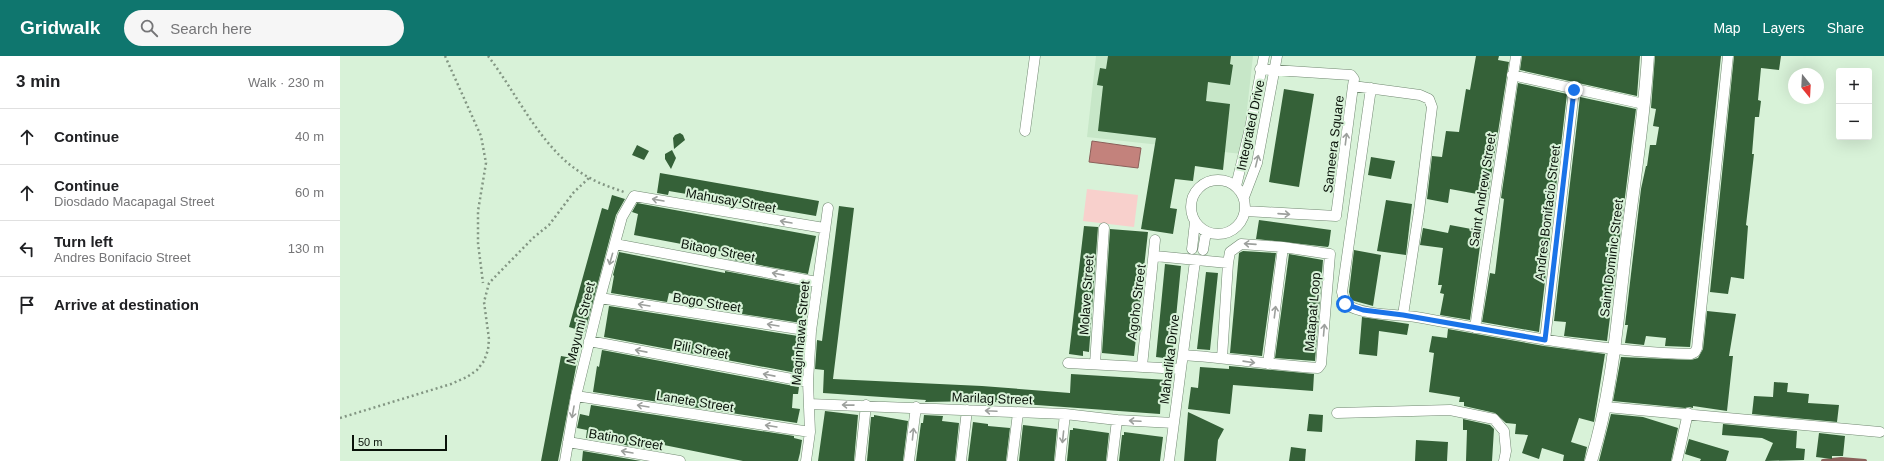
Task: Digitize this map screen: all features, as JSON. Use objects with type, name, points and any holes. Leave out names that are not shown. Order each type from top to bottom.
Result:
[{"type":"street","points":[[1025,131],[1035,56]]},
{"type":"street","name":"Integrated Drive","points":[[1236,186],[1250,128],[1260,69],[1264,56]]},
{"type":"street","name":"Integrated Drive","points":[[1244,197],[1257,163],[1277,56]]},
{"type":"street","name":"Saint Andrew Street","points":[[1474,328],[1516,56]]},
{"type":"street","name":"Saint Dominic Street","points":[[1591,461],[1606,407],[1644,104],[1648,56]]},
{"type":"street","points":[[1371,88],[1342,298],[1345,304],[1351,307],[1545,340],[1614,350],[1691,354],[1695,352],[1728,56]]},
{"type":"street","name":"Sameera Square","points":[[1245,211],[1336,216],[1354,79],[1351,76],[1260,69]]},
{"type":"street","points":[[1512,75],[1574,90],[1644,104]]},
{"type":"street","points":[[1353,86],[1425,97],[1431,102],[1432,107],[1419,211],[1403,315]]},
{"type":"street","name":"Andres Bonifacio Street","points":[[1545,340],[1574,90]]},
{"type":"street","points":[[1254,104],[1268,106]]},
{"type":"street","points":[[1211,181],[1228,182],[1236,186],[1244,197],[1245,211],[1240,223],[1231,232],[1223,234],[1206,232],[1195,222],[1191,214],[1190,206],[1192,198],[1203,184],[1211,181]]},
{"type":"street","name":"Mahusay Street","points":[[634,196],[824,228]]},
{"type":"street","name":"Mayumi Street","points":[[565,461],[576,396],[600,298],[622,217],[634,196]]},
{"type":"street","name":"Maginhawa Street","points":[[806,461],[810,432],[808,382],[811,331],[816,282],[828,208]]},
{"type":"street","points":[[1195,222],[1196,256]]},
{"type":"street","name":"Molave Street","points":[[1095,364],[1104,228]]},
{"type":"street","points":[[1196,256],[1206,232]]},
{"type":"street","name":"Agoho Street","points":[[1142,366],[1155,256],[1155,240]]},
{"type":"street","name":"Bitaog Street","points":[[615,244],[816,282]]},
{"type":"street","name":"Matapat Loop","points":[[1183,355],[1318,368],[1321,364],[1330,254],[1283,247],[1241,244],[1230,252],[1222,358]]},
{"type":"street","points":[[1268,364],[1283,247]]},
{"type":"street","points":[[1155,256],[1196,256],[1228,263]]},
{"type":"street","name":"Maharlika Drive","points":[[1169,461],[1196,256]]},
{"type":"street","name":"Bogo Street","points":[[600,298],[811,331]]},
{"type":"street","name":"Pili Street","points":[[589,341],[808,382]]},
{"type":"street","points":[[1068,363],[1142,366],[1181,370]]},
{"type":"street","name":"Lanete Street","points":[[576,396],[810,432]]},
{"type":"street","name":"Marilag Street","points":[[809,404],[866,405],[1065,414],[1117,420],[1174,423]]},
{"type":"street","points":[[860,461],[866,405]]},
{"type":"street","points":[[1606,407],[1688,413],[1880,432]]},
{"type":"street","points":[[910,461],[916,408]]},
{"type":"street","points":[[961,461],[967,410]]},
{"type":"street","points":[[1337,413],[1450,410],[1494,419],[1504,431],[1506,451],[1504,461]]},
{"type":"street","points":[[1012,461],[1018,412]]},
{"type":"street","points":[[1677,461],[1688,413]]},
{"type":"street","points":[[1060,461],[1065,414]]},
{"type":"street","points":[[1112,461],[1117,420]]},
{"type":"street","name":"Batino Street","points":[[568,442],[680,461]]},
{"type":"path","points":[[445,56],[481,136],[484,148],[486,163],[478,211],[480,268],[483,283]]},
{"type":"path","points":[[488,56],[540,133],[565,162],[589,178],[634,196]]},
{"type":"path","points":[[340,418],[451,384],[467,377],[477,370],[484,361],[488,350],[489,339],[484,302],[490,283],[533,238],[550,225],[574,192],[589,178]]},
{"type":"shaded area","points":[[1096,56],[1253,56],[1242,154],[1087,137]]},
{"type":"shaded area","points":[[1092,141],[1141,148],[1138,168],[1089,162]]},
{"type":"shaded area","points":[[1087,189],[1138,195],[1134,227],[1083,221]]},
{"type":"building","points":[[1108,56],[1231,56],[1230,64],[1233,65],[1230,85],[1208,82],[1206,101],[1230,104],[1223,170],[1195,166],[1193,181],[1175,179],[1170,208],[1177,209],[1173,234],[1141,229],[1156,138],[1098,131],[1103,86],[1097,85],[1100,68],[1106,69]]},
{"type":"building","points":[[1476,56],[1499,56],[1498,60],[1509,62],[1488,196],[1450,189],[1448,203],[1427,199],[1432,156],[1442,157],[1446,131],[1459,132],[1466,89],[1470,90]]},
{"type":"building","points":[[1522,56],[1640,56],[1637,96],[1520,70]]},
{"type":"building","points":[[1655,56],[1721,56],[1690,347],[1665,346],[1666,338],[1646,336],[1644,345],[1625,343],[1628,325],[1625,325],[1641,189],[1647,166],[1650,145],[1656,145],[1659,127],[1653,126],[1656,109],[1651,108]]},
{"type":"building","points":[[1734,56],[1781,56],[1779,70],[1761,68],[1758,100],[1761,101],[1759,117],[1755,117],[1752,154],[1754,154],[1746,225],[1748,226],[1744,279],[1731,277],[1728,294],[1710,292]]},
{"type":"building","points":[[1518,83],[1567,94],[1539,332],[1482,322],[1490,273],[1495,274],[1504,199],[1501,198]]},
{"type":"building","points":[[1284,89],[1314,94],[1299,187],[1269,182]]},
{"type":"building","points":[[1580,97],[1636,109],[1607,341],[1564,336],[1566,322],[1554,321]]},
{"type":"building","points":[[680,133],[683,135],[685,140],[674,149],[673,138],[675,135]]},
{"type":"building","points":[[637,145],[649,151],[644,160],[632,155]]},
{"type":"building","points":[[672,150],[676,158],[671,169],[665,159],[665,154]]},
{"type":"building","points":[[1371,157],[1395,161],[1391,179],[1368,175]]},
{"type":"building","points":[[660,173],[819,201],[816,216],[669,191],[668,195],[657,193]]},
{"type":"building","points":[[612,195],[625,199],[616,215],[585,332],[569,327],[602,208],[608,210]]},
{"type":"building","points":[[1386,200],[1412,204],[1406,255],[1377,251]]},
{"type":"building","points":[[637,203],[816,236],[808,274],[728,259],[729,253],[634,235],[638,214],[632,212]]},
{"type":"building","points":[[839,206],[854,208],[833,379],[982,386],[1070,393],[1071,374],[1168,380],[1167,394],[1161,394],[1160,414],[981,401],[925,402],[926,400],[823,393],[824,370],[815,369],[817,340],[822,341]]},
{"type":"building","points":[[1259,220],[1331,230],[1329,245],[1328,247],[1256,239]]},
{"type":"building","points":[[1450,225],[1482,231],[1470,320],[1440,315],[1444,294],[1440,293],[1442,285],[1438,285],[1443,248],[1420,245],[1423,228],[1448,233]]},
{"type":"building","points":[[1084,226],[1098,227],[1089,352],[1083,351],[1083,356],[1069,354]]},
{"type":"building","points":[[1110,229],[1148,232],[1134,356],[1102,353]]},
{"type":"building","points":[[1354,250],[1381,255],[1373,306],[1351,300],[1349,292]]},
{"type":"building","points":[[1243,251],[1276,253],[1262,356],[1230,353],[1239,253]]},
{"type":"building","points":[[619,252],[725,273],[725,271],[809,287],[801,323],[742,314],[743,309],[669,293],[667,302],[611,293],[613,275]]},
{"type":"building","points":[[1289,254],[1323,260],[1315,361],[1275,358]]},
{"type":"building","points":[[1165,264],[1181,266],[1172,359],[1156,357]]},
{"type":"building","points":[[1206,272],[1218,273],[1210,350],[1197,349]]},
{"type":"building","points":[[609,306],[804,338],[802,374],[604,337]]},
{"type":"building","points":[[1707,311],[1736,314],[1729,356],[1733,356],[1727,411],[1693,406],[1693,408],[1685,408],[1613,401],[1621,357],[1691,360],[1698,358],[1703,349]]},
{"type":"building","points":[[1362,317],[1409,324],[1407,335],[1379,331],[1377,356],[1359,354]]},
{"type":"building","points":[[1448,329],[1544,346],[1605,354],[1594,422],[1579,418],[1571,442],[1587,447],[1584,461],[1563,461],[1564,455],[1542,448],[1539,459],[1522,453],[1528,435],[1515,434],[1516,424],[1506,423],[1495,413],[1464,406],[1464,402],[1459,402],[1460,397],[1429,392],[1434,353],[1429,352],[1432,336],[1447,338]]},
{"type":"building","points":[[602,350],[799,387],[798,394],[793,394],[792,408],[800,409],[797,423],[593,392],[597,366],[599,367]]},
{"type":"building","points":[[561,356],[578,359],[558,461],[541,461]]},
{"type":"building","points":[[1229,366],[1314,374],[1313,391],[1233,385],[1230,414],[1188,409],[1191,387],[1198,388],[1200,367],[1229,369]]},
{"type":"building","points":[[1774,382],[1788,383],[1787,392],[1809,394],[1808,403],[1839,405],[1837,422],[1752,414],[1754,396],[1773,397]]},
{"type":"building","points":[[591,405],[794,436],[794,438],[802,440],[798,461],[743,461],[654,443],[653,450],[586,438],[587,430],[577,428],[580,414],[589,416]]},
{"type":"building","points":[[825,411],[858,415],[854,461],[818,461]]},
{"type":"building","points":[[1188,412],[1224,429],[1218,440],[1216,461],[1184,461]]},
{"type":"building","points":[[1309,414],[1323,415],[1322,432],[1307,431]]},
{"type":"building","points":[[1611,414],[1643,417],[1678,428],[1671,461],[1599,461]]},
{"type":"building","points":[[874,415],[908,421],[903,461],[867,461],[871,417],[874,417]]},
{"type":"building","points":[[924,415],[943,416],[942,421],[959,423],[955,461],[916,461],[921,423],[923,423]]},
{"type":"building","points":[[1463,419],[1490,425],[1494,429],[1492,461],[1466,461],[1467,430],[1463,430]]},
{"type":"building","points":[[973,422],[988,424],[988,426],[1010,428],[1006,461],[968,461]]},
{"type":"building","points":[[1723,424],[1797,431],[1796,448],[1805,449],[1804,460],[1765,461],[1773,443],[1762,438],[1722,435]]},
{"type":"building","points":[[1023,425],[1057,429],[1054,461],[1019,461]]},
{"type":"building","points":[[1073,428],[1109,433],[1106,461],[1067,461],[1070,430],[1073,430]]},
{"type":"building","points":[[1124,432],[1163,437],[1160,461],[1119,461],[1122,435],[1124,435]]},
{"type":"building","points":[[1819,433],[1845,436],[1843,456],[1832,456],[1832,459],[1816,457]]},
{"type":"building","points":[[1689,439],[1729,451],[1726,461],[1700,461],[1701,459],[1685,454]]},
{"type":"building","points":[[1416,440],[1448,442],[1447,461],[1415,461]]},
{"type":"building","points":[[1291,447],[1306,449],[1305,461],[1289,461]]},
{"type":"building","points":[[583,451],[641,461],[582,461]]},
{"type":"waterway","points":[[1823,461],[1841,459],[1865,461]]},
{"type":"route","points":[[1345,304],[1363,310],[1403,315],[1545,340],[1574,90]]}]
